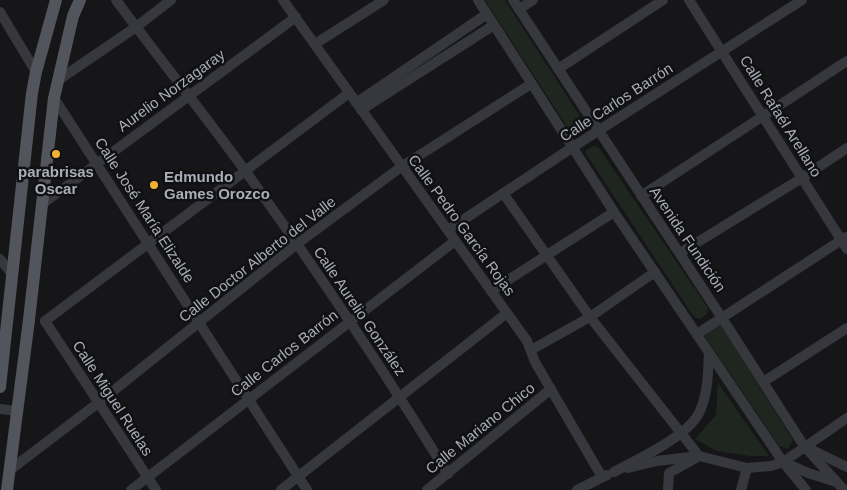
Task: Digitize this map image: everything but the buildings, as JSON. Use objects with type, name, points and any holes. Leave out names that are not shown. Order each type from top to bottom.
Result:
[{"type":"main road","points":[[0,387],[11,273],[36,72],[56,0]]},
{"type":"main road","points":[[7,490],[29,320],[56,81],[73,16],[80,0]]},
{"type":"street","name":"Calle Aurelio González","points":[[116,0],[245,171],[297,244],[400,396],[448,474]]},
{"type":"street","points":[[56,81],[136,27],[171,0]]},
{"type":"street","name":"Calle Pedro García Rojas","points":[[283,0],[527,341],[535,362],[602,477]]},
{"type":"street","points":[[315,44],[384,0]]},
{"type":"street","points":[[478,0],[614,212],[783,462],[806,490]]},
{"type":"street","points":[[516,5],[533,0]]},
{"type":"street","points":[[558,69],[663,0]]},
{"type":"street","name":"Calle Rafaél Arellano","points":[[689,0],[845,242]]},
{"type":"street","name":"Calle Carlos Barrón","points":[[448,230],[503,192],[802,0]]},
{"type":"street","name":"Avenida Fundición","points":[[516,5],[804,446],[843,486]]},
{"type":"street","points":[[0,12],[36,72]]},
{"type":"street","points":[[358,106],[487,14]]},
{"type":"street","name":"Aurelio Norzagaray","points":[[41,204],[296,17]]},
{"type":"street","points":[[358,106],[494,25]]},
{"type":"street","points":[[641,196],[847,61]]},
{"type":"street","name":"Calle Doctor Alberto del Valle","points":[[10,470],[98,403],[297,244],[401,167],[531,84]]},
{"type":"street","points":[[29,320],[46,321],[349,93]]},
{"type":"street","name":"Calle José María Elizalde","points":[[54,98],[308,490]]},
{"type":"street","points":[[680,254],[847,148]]},
{"type":"street","points":[[503,192],[590,317],[699,456]]},
{"type":"street","points":[[491,291],[614,212]]},
{"type":"street","name":"Calle Carlos Barrón","points":[[131,490],[455,241]]},
{"type":"street","points":[[697,334],[845,242]]},
{"type":"street","points":[[0,259],[11,273]]},
{"type":"street","points":[[531,350],[590,317],[656,272]]},
{"type":"street","points":[[281,490],[507,313]]},
{"type":"street","name":"Calle Miguel Ruelas","points":[[46,321],[156,490]]},
{"type":"street","points":[[763,382],[847,328]]},
{"type":"street","points":[[577,490],[614,472],[681,434],[698,414],[708,379],[709,353]]},
{"type":"street","name":"Calle Mariano Chico","points":[[427,490],[552,389]]},
{"type":"street","points":[[0,408],[17,410]]},
{"type":"street","points":[[614,472],[657,461],[699,456],[747,468],[770,466],[783,462],[847,418]]},
{"type":"street","points":[[804,446],[847,467]]},
{"type":"street","points":[[668,490],[669,473],[699,456]]},
{"type":"street","points":[[783,462],[843,486]]},
{"type":"street","points":[[741,490],[747,468]]},
{"type":"shaded area","points":[[485,0],[505,0],[583,121],[580,131],[569,130]]},
{"type":"shaded area","points":[[594,146],[599,148],[708,308],[707,314],[700,319],[694,317],[586,154],[586,150]]},
{"type":"shaded area","points":[[720,324],[793,440],[788,449],[779,446],[704,335]]},
{"type":"shaded area","points":[[718,383],[769,456],[750,456],[717,451],[695,439],[716,415]]},
{"type":"place","name":"parabrisas Oscar","points":[[56,154]]},
{"type":"place","name":"Edmundo Games Orozco","points":[[154,185]]}]
